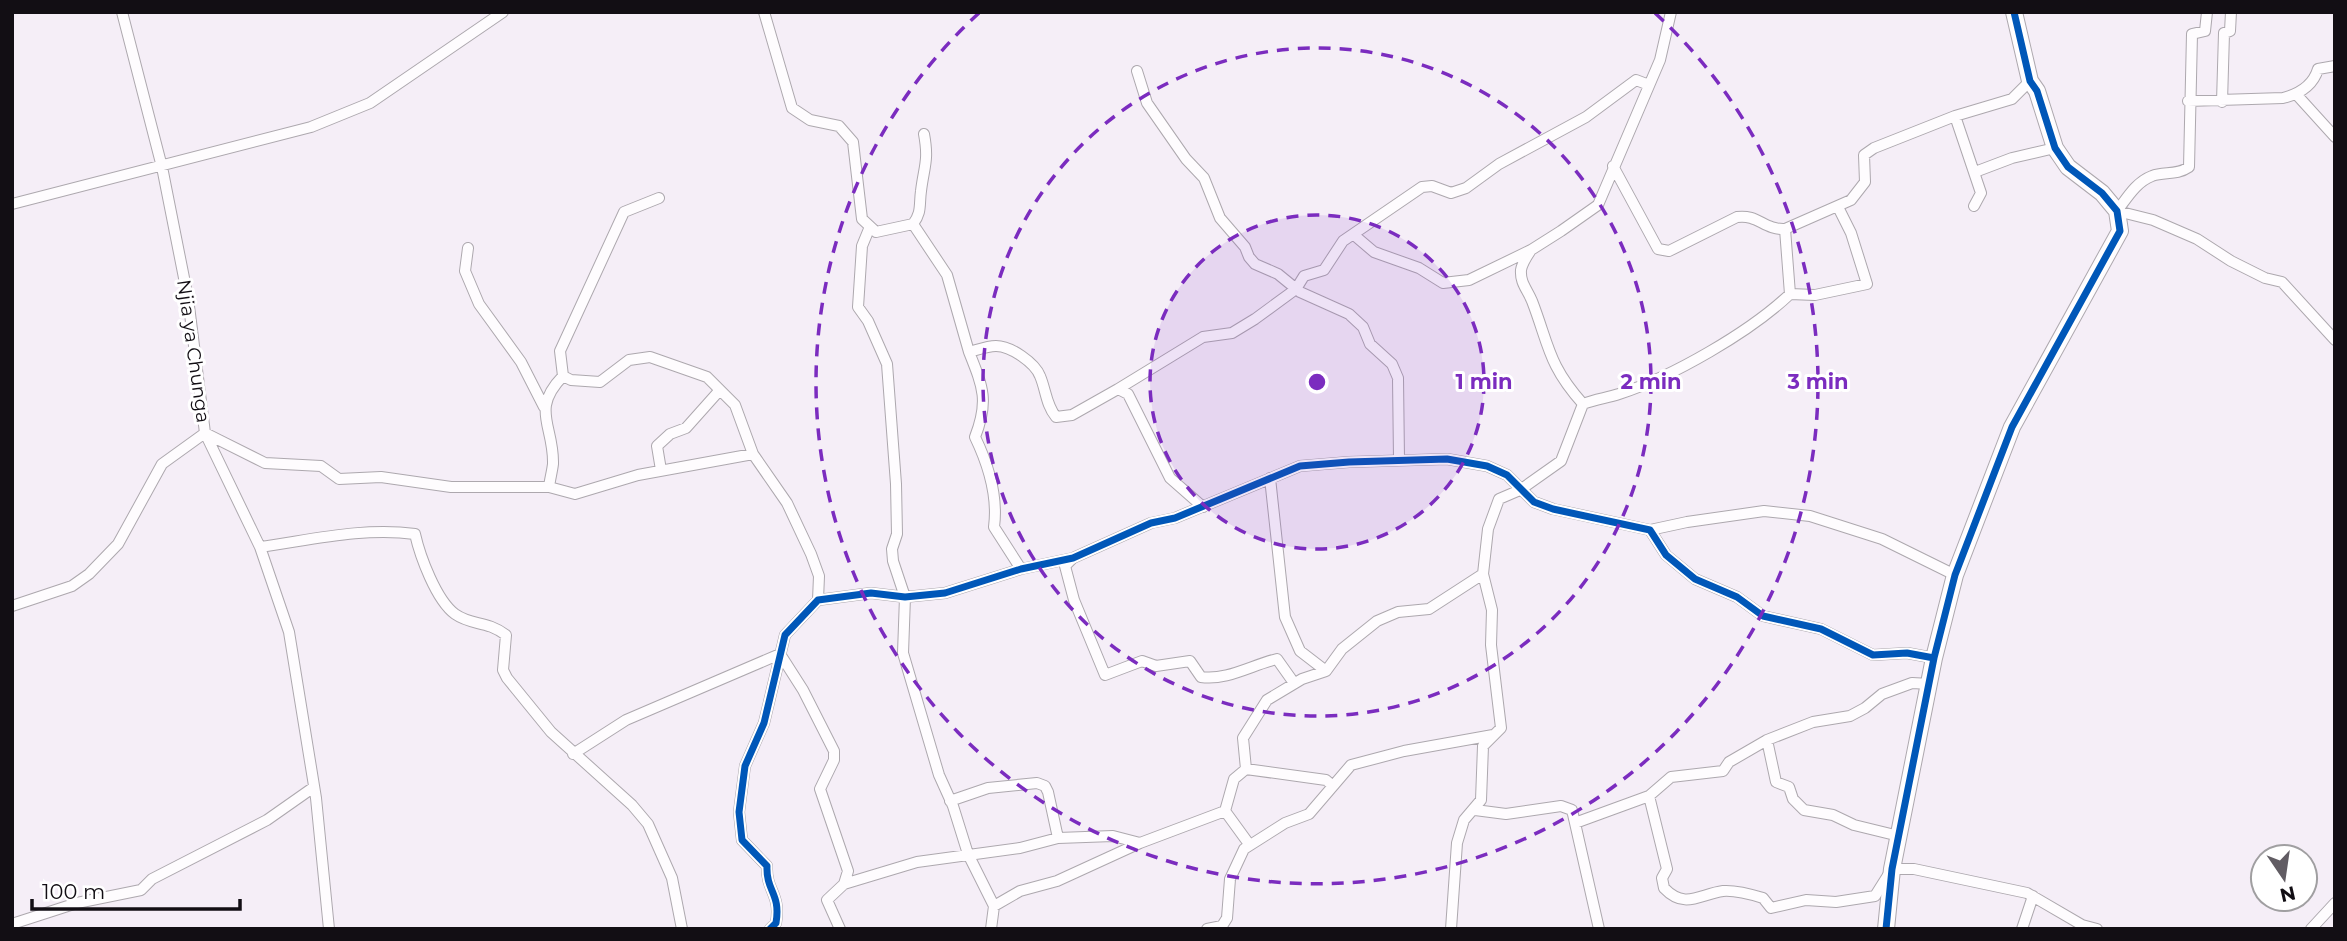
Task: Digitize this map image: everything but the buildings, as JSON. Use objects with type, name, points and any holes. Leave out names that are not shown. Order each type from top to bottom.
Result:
[{"type":"street","name":"Njia ya Chunga","points":[[122,12],[162,167],[188,298],[205,433],[260,547],[289,632],[314,787],[329,929]]},
{"type":"street","points":[[12,204],[311,127],[370,103],[503,12]]},
{"type":"street","points":[[764,12],[792,108],[810,120],[839,126],[853,142],[862,219],[869,229],[876,232],[913,224],[919,216],[927,166],[925,134]]},
{"type":"street","points":[[1886,929],[1892,869],[1934,657],[1955,575],[2012,427],[2120,231],[2117,211],[2102,193],[2068,167],[2054,148],[2037,90],[2030,81],[2014,12]]},
{"type":"street","points":[[2117,211],[2139,182],[2154,174],[2170,175],[2189,167],[2188,101],[2192,34],[2205,31],[2207,12]]},
{"type":"street","points":[[2222,102],[2224,33],[2230,31],[2231,12]]},
{"type":"street","points":[[1354,235],[1374,252],[1419,268],[1443,283],[1469,280],[1531,250],[1598,205],[1660,60],[1671,13]]},
{"type":"street","points":[[2188,101],[2222,102],[2296,94],[2315,78],[2318,69],[2335,66]]},
{"type":"street","points":[[1137,72],[1142,95],[1173,142],[1204,178],[1227,229],[1245,247],[1255,264],[1278,274],[1296,289],[1349,314],[1363,327],[1370,344],[1392,364],[1398,377],[1399,459]]},
{"type":"street","points":[[969,352],[996,346],[1009,348],[1033,364],[1056,417],[1072,415],[1203,337],[1232,333],[1296,289],[1304,276],[1324,270],[1335,251],[1422,187],[1432,186],[1451,193],[1466,188],[1499,164],[1586,117],[1636,80],[1649,85]]},
{"type":"street","points":[[1613,166],[1658,249],[1669,251],[1737,216],[1747,215],[1771,230],[1785,229],[1851,200],[1865,182],[1864,155],[1874,148],[1955,116],[2012,99],[2030,81]]},
{"type":"street","points":[[2296,94],[2335,136]]},
{"type":"street","points":[[1955,116],[1981,193],[1973,206]]},
{"type":"street","points":[[1975,172],[2012,158],[2054,148]]},
{"type":"street","points":[[563,376],[559,351],[624,212],[659,198]]},
{"type":"street","points":[[1583,404],[1657,379],[1745,331],[1790,294],[1815,295],[1867,284],[1851,233],[1838,207]]},
{"type":"street","points":[[2117,211],[2153,220],[2197,239],[2231,261],[2265,278],[2282,282],[2335,340]]},
{"type":"street","points":[[913,224],[947,275],[969,352],[984,390],[984,415],[975,437],[988,471],[996,512],[994,527],[1021,569]]},
{"type":"street","points":[[869,229],[862,246],[858,307],[868,321],[887,364],[896,484],[897,534],[893,561],[905,597],[903,653],[939,775],[968,854],[994,906],[991,929]]},
{"type":"street","points":[[1785,229],[1790,294]]},
{"type":"street","points":[[468,248],[465,271],[479,304],[521,362],[544,407],[553,463],[549,486]]},
{"type":"street","points":[[1531,250],[1521,267],[1522,284],[1531,299],[1549,356],[1566,385],[1583,404]]},
{"type":"street","points":[[563,376],[571,380],[600,382],[629,360],[650,357],[707,377],[735,405],[753,454],[787,503],[811,554],[818,576],[818,600]]},
{"type":"street","points":[[544,407],[551,388],[563,376]]},
{"type":"street","points":[[1118,388],[1128,394],[1170,478],[1203,507]]},
{"type":"street","points":[[661,470],[657,446],[670,434],[686,428],[719,391]]},
{"type":"street","points":[[1451,929],[1457,843],[1464,820],[1481,800],[1483,746],[1501,728],[1491,645],[1492,610],[1483,574],[1489,529],[1499,499],[1520,490],[1561,461],[1583,404]]},
{"type":"street","points":[[12,606],[72,586],[89,574],[118,544],[162,464],[205,433],[265,463],[321,466],[339,479],[381,477],[452,487],[549,486],[575,495],[661,470],[753,454]]},
{"type":"street","points":[[770,929],[775,923],[778,898],[768,882],[767,866],[742,840],[739,812],[745,766],[764,723],[785,635],[818,600],[871,593],[905,597],[944,593],[1021,569],[1073,558],[1150,523],[1203,507],[1300,466],[1399,459],[1447,459],[1487,466],[1507,475],[1535,502],[1553,509],[1650,530],[1677,523],[1764,511],[1810,516],[1882,539],[1955,575]]},
{"type":"street","points":[[1270,478],[1285,617],[1300,650],[1326,671]]},
{"type":"street","points":[[1650,530],[1666,555],[1695,579],[1737,597],[1763,617],[1821,629],[1873,655],[1907,653],[1934,657]]},
{"type":"street","points":[[260,547],[353,534],[393,531],[415,534],[422,563],[453,613],[473,622],[491,624],[506,635],[503,670],[507,678],[551,732],[632,805],[648,824],[672,878],[682,929]]},
{"type":"street","points":[[1073,558],[1065,566],[1072,593],[1105,675],[1142,661],[1156,666],[1190,661],[1201,677],[1217,680],[1247,667],[1277,659],[1294,683]]},
{"type":"street","points":[[1246,769],[1243,738],[1249,725],[1268,700],[1294,683],[1326,671],[1342,649],[1377,621],[1398,612],[1429,608],[1483,574]]},
{"type":"street","points":[[573,754],[626,720],[779,654]]},
{"type":"street","points":[[779,654],[803,690],[834,751],[834,760],[820,789],[848,871],[844,884]]},
{"type":"street","points":[[1575,824],[1649,796],[1671,777],[1723,771],[1728,762],[1767,740],[1813,722],[1850,716],[1882,694],[1912,683],[1930,684]]},
{"type":"street","points":[[1207,929],[1222,926],[1227,918],[1230,878],[1249,844],[1278,830],[1285,823],[1309,814],[1351,765],[1367,759],[1493,735]]},
{"type":"street","points":[[1767,740],[1776,782],[1789,787],[1793,799],[1804,810],[1833,815],[1854,825],[1899,836]]},
{"type":"street","points":[[1225,811],[1234,779],[1246,769],[1326,780],[1333,786]]},
{"type":"street","points":[[950,801],[988,788],[1038,783],[1045,786],[1048,792],[1058,838]]},
{"type":"street","points":[[12,923],[77,902],[141,890],[152,879],[267,820],[314,787]]},
{"type":"street","points":[[1649,796],[1667,869],[1662,878],[1664,888],[1682,900],[1694,901],[1721,891],[1763,898],[1771,908],[1805,900],[1863,899],[1875,895],[1892,869]]},
{"type":"street","points":[[1475,810],[1506,814],[1561,806],[1572,810],[1599,929]]},
{"type":"street","points":[[994,906],[1020,891],[1057,881],[1140,844],[1225,811]]},
{"type":"street","points":[[1225,811],[1249,844]]},
{"type":"street","points":[[840,929],[827,900],[844,884],[917,862],[1020,848],[1058,838],[1113,836],[1140,844]]},
{"type":"street","points":[[1892,869],[1914,869],[2033,896],[2082,925],[2097,929]]},
{"type":"street","points":[[2022,929],[2033,896]]},
{"type":"street","points":[[2311,929],[2335,903]]},
{"type":"cycle path","points":[[1886,929],[1892,869],[1934,658],[1955,575],[2012,427],[2120,231],[2117,211],[2102,193],[2068,167],[2055,148],[2037,91],[2030,81],[2014,12]]},
{"type":"cycle path","points":[[770,929],[776,923],[777,905],[767,875],[767,866],[742,840],[739,812],[745,766],[764,723],[785,635],[818,600],[871,593],[905,597],[945,593],[1021,569],[1073,558],[1151,523],[1175,518],[1300,466],[1447,459],[1487,466],[1507,475],[1534,502],[1553,509],[1650,530],[1666,555],[1695,579],[1737,597],[1763,616],[1821,629],[1873,655],[1907,653],[1934,658]]}]
